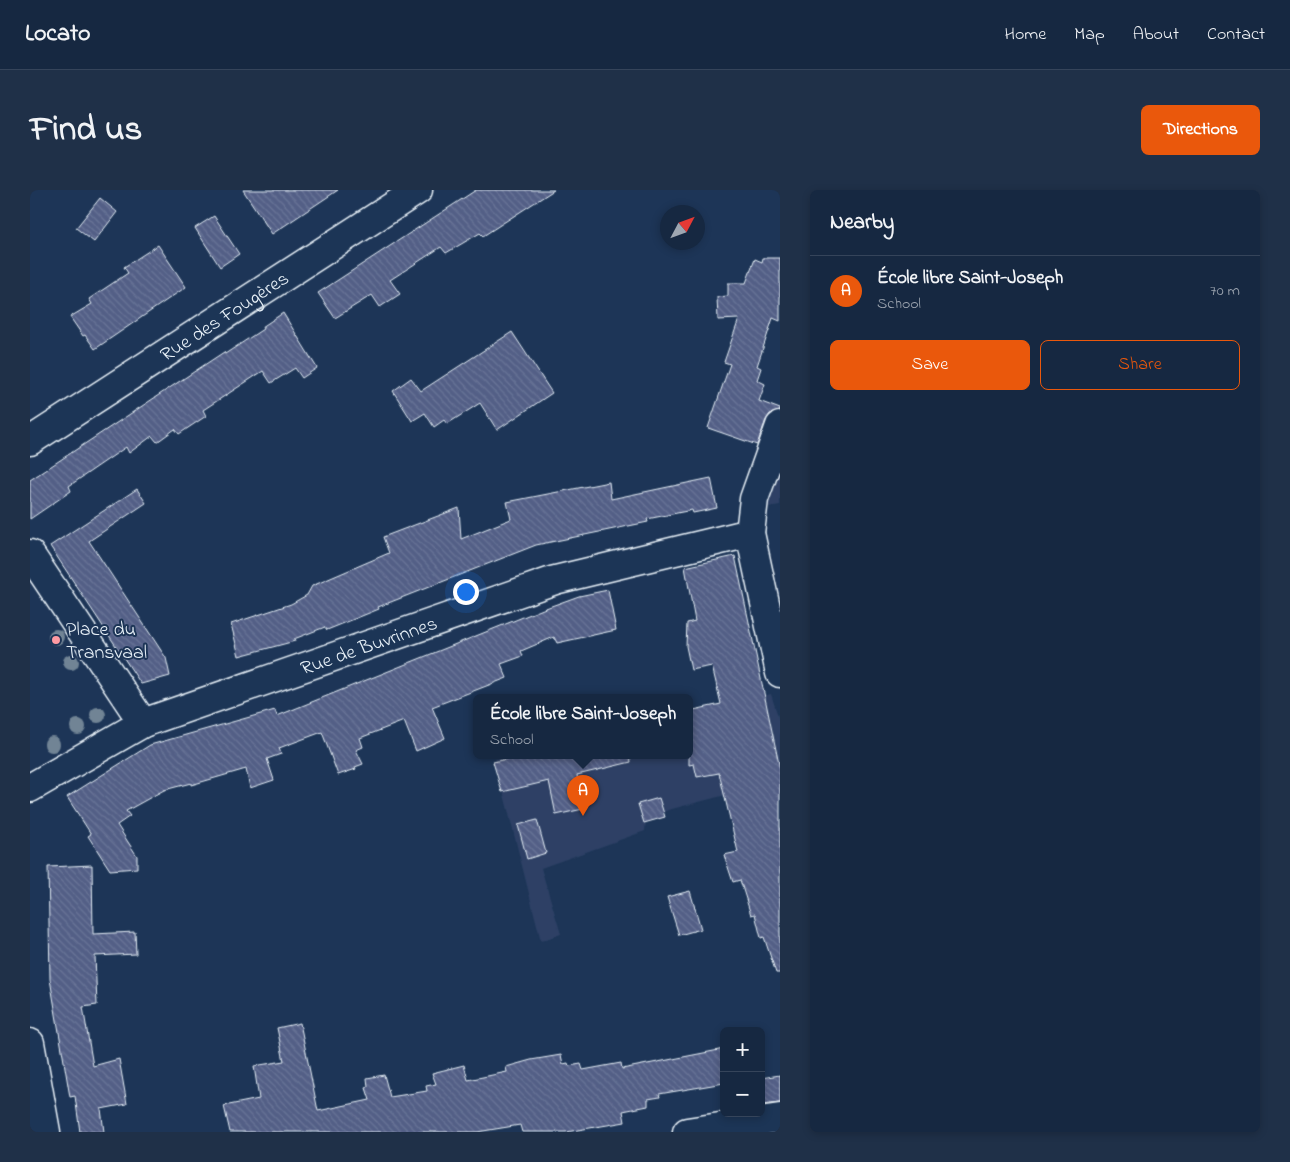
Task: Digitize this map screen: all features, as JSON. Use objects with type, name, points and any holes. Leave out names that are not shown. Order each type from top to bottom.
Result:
[{"type":"street","name":"Rue des Fougères","points":[[30,441],[418,190]]},
{"type":"street","points":[[780,426],[754,499],[750,533],[780,673]]},
{"type":"street","name":"Rue de Buvrinnes","points":[[30,788],[143,723],[555,580],[750,533]]},
{"type":"street","points":[[30,554],[143,723]]},
{"type":"street","points":[[30,1043],[46,1132]]},
{"type":"street","points":[[687,1132],[780,1118]]},
{"type":"shaded area","points":[[780,466],[780,505],[768,507]]},
{"type":"shaded area","points":[[771,694],[780,723],[780,781],[668,810],[646,821],[645,831],[541,868],[561,934],[541,941],[495,759],[693,759],[693,711]]},
{"type":"building","points":[[243,190],[338,190],[272,234]]},
{"type":"building","points":[[476,190],[554,190],[483,236],[480,233],[446,253],[441,247],[390,280],[400,294],[380,307],[372,295],[335,318],[318,293]]},
{"type":"building","points":[[100,198],[117,212],[94,242],[76,228]]},
{"type":"building","points":[[214,216],[239,254],[220,267],[195,228]]},
{"type":"building","points":[[158,245],[186,287],[95,349],[70,317],[92,304],[89,299],[128,273],[124,267]]},
{"type":"building","points":[[763,258],[780,258],[780,321],[773,318],[757,366],[761,368],[757,380],[765,384],[759,401],[780,409],[780,411],[770,414],[757,445],[708,428],[730,364],[724,362],[739,319],[718,320],[717,297],[728,296],[728,283],[746,283],[755,259],[762,262]]},
{"type":"building","points":[[283,313],[317,368],[302,378],[295,368],[271,383],[263,371],[203,410],[206,416],[179,434],[175,429],[157,442],[152,436],[129,453],[126,447],[69,486],[71,491],[30,519],[30,480],[224,352],[225,354],[263,329],[262,327]]},
{"type":"building","points":[[512,332],[552,393],[497,430],[480,403],[447,424],[444,420],[434,427],[425,413],[412,421],[393,391],[411,378],[421,391]]},
{"type":"building","points":[[711,478],[717,508],[693,513],[692,510],[647,519],[648,522],[536,545],[378,607],[379,609],[327,630],[325,627],[294,639],[295,641],[239,656],[231,624],[291,604],[307,595],[312,586],[389,553],[383,537],[459,508],[461,539],[511,519],[507,502],[609,482],[611,499]]},
{"type":"building","points":[[137,489],[146,503],[89,541],[166,658],[170,676],[141,684],[50,546]]},
{"type":"building","points":[[735,556],[780,769],[780,973],[776,973],[764,937],[761,938],[755,914],[751,915],[740,880],[733,882],[724,855],[738,852],[719,773],[697,777],[694,764],[689,765],[689,759],[693,759],[693,710],[721,704],[712,666],[691,670],[686,646],[687,623],[695,621],[685,567]]},
{"type":"building","points":[[608,590],[616,630],[557,643],[554,637],[521,651],[523,656],[501,664],[507,678],[432,707],[445,738],[416,751],[404,721],[360,738],[363,747],[356,750],[363,764],[355,767],[356,769],[338,775],[322,732],[279,748],[281,754],[267,759],[274,780],[250,788],[246,769],[191,785],[191,783],[164,790],[126,811],[130,816],[117,825],[137,856],[137,868],[110,870],[88,836],[91,834],[67,797],[150,745],[275,710],[277,716],[543,609],[579,596]]},
{"type":"building","points":[[506,759],[631,759],[631,762],[577,775],[583,809],[556,815],[549,781],[502,792],[493,762]]},
{"type":"building","points":[[659,798],[665,817],[644,823],[638,804]]},
{"type":"building","points":[[537,820],[546,853],[527,859],[518,825]]},
{"type":"building","points":[[92,865],[93,934],[135,932],[136,954],[95,956],[97,1005],[83,1007],[93,1066],[119,1059],[127,1104],[101,1109],[104,1132],[80,1132],[75,1096],[70,1097],[50,979],[48,867]]},
{"type":"building","points":[[690,891],[701,929],[679,935],[667,897]]},
{"type":"building","points":[[300,1023],[318,1111],[370,1100],[366,1088],[368,1087],[367,1078],[384,1075],[390,1097],[427,1091],[426,1086],[436,1084],[432,1073],[464,1065],[468,1080],[507,1072],[506,1067],[531,1060],[561,1055],[563,1064],[568,1063],[569,1066],[581,1064],[583,1070],[621,1063],[622,1069],[720,1050],[720,1084],[659,1094],[660,1097],[648,1099],[648,1106],[623,1111],[625,1122],[566,1132],[522,1132],[520,1125],[477,1132],[230,1132],[224,1106],[259,1099],[254,1066],[284,1061],[277,1028]]},
{"type":"building","points":[[780,1075],[780,1103],[765,1105],[765,1077]]},
{"type":"place","name":"Place du Transvaal","points":[[56,640]]},
{"type":"place","name":"École libre Saint-Joseph","points":[[583,816]]}]
